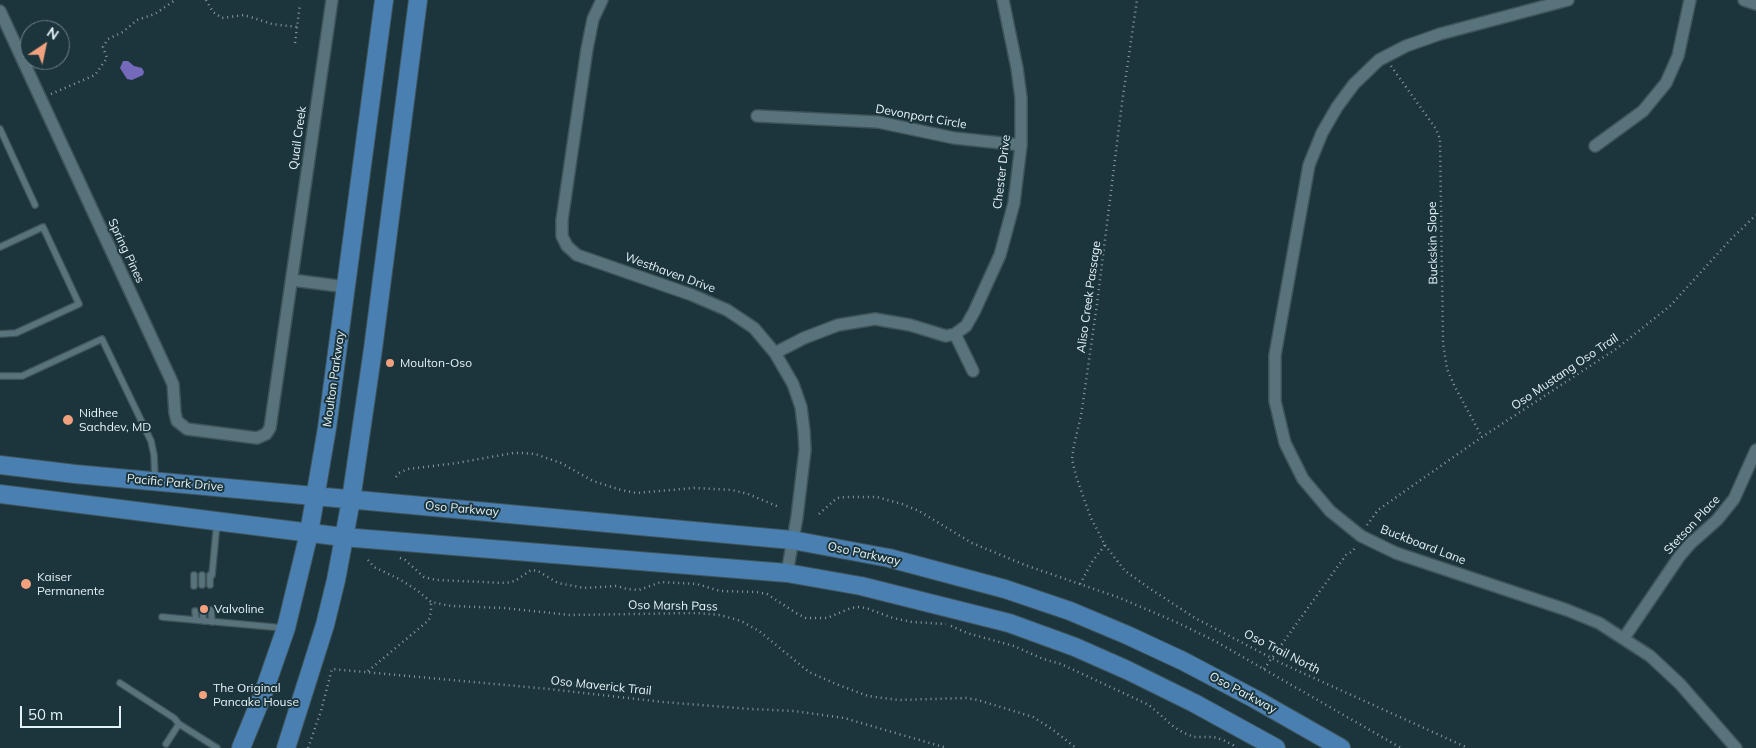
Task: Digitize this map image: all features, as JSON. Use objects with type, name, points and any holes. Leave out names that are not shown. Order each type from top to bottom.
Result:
[{"type":"main road","name":"Moulton Parkway","points":[[241,748],[263,694],[286,628],[308,533],[327,428],[384,0]]},
{"type":"main road","points":[[286,748],[325,625],[336,580],[351,500],[373,349],[418,0]]},
{"type":"main road","name":"Pacific Park Drive","points":[[0,465],[155,482],[351,500]]},
{"type":"main road","points":[[0,494],[344,537],[787,572],[861,586],[1009,623],[1075,647],[1194,703],[1276,748]]},
{"type":"main road","name":"Oso Parkway","points":[[351,500],[792,540],[889,558],[1005,589],[1127,635],[1183,661],[1255,699],[1340,748]]},
{"type":"street","name":"Quail Creek","points":[[266,434],[270,428],[332,0]]},
{"type":"street","name":"Westhaven Drive","points":[[602,0],[593,19],[587,49],[562,220],[562,236],[567,246],[577,255],[692,294],[728,310],[754,328],[775,353],[793,384],[801,406],[804,431],[805,450],[797,517],[787,572]]},
{"type":"street","name":"Chester Drive","points":[[955,334],[966,326],[974,312],[1000,255],[1014,203],[1021,145],[1020,98],[1017,68],[1003,0]]},
{"type":"street","name":"Buckboard Lane","points":[[1568,0],[1440,34],[1406,46],[1385,57],[1354,84],[1337,107],[1322,133],[1309,165],[1275,355],[1275,401],[1285,443],[1303,479],[1330,511],[1362,536],[1396,553],[1567,610],[1599,624],[1624,638],[1650,656],[1680,684],[1736,748]]},
{"type":"street","points":[[1595,146],[1643,111],[1666,83],[1678,56],[1690,0]]},
{"type":"street","points":[[1744,0],[1756,4]]},
{"type":"street","name":"Spring Pines","points":[[0,11],[173,384],[175,413],[178,421],[187,429],[257,438],[266,434]]},
{"type":"street","name":"Devonport Circle","points":[[757,116],[878,122],[954,138],[1021,145]]},
{"type":"street","points":[[292,280],[346,287]]},
{"type":"street","points":[[775,353],[804,338],[838,325],[875,319],[910,325],[946,336],[955,334],[973,371]]},
{"type":"street","name":"Stetson Place","points":[[1624,638],[1679,557],[1690,544],[1717,520],[1734,498],[1756,450]]},
{"type":"lane","points":[[1,132],[35,205]]},
{"type":"lane","points":[[0,247],[42,226],[78,304],[16,333],[0,334]]},
{"type":"lane","points":[[0,376],[22,376],[102,339],[151,441],[154,455],[155,482]]},
{"type":"lane","points":[[210,585],[217,520]]},
{"type":"lane","points":[[194,575],[194,586]]},
{"type":"lane","points":[[202,575],[202,586]]},
{"type":"lane","points":[[211,610],[212,622]]},
{"type":"lane","points":[[196,611],[196,620]]},
{"type":"lane","points":[[203,611],[203,621]]},
{"type":"lane","points":[[162,617],[286,628]]},
{"type":"lane","points":[[120,683],[217,748]]},
{"type":"lane","points":[[166,744],[179,724]]},
{"type":"path","points":[[40,98],[94,75],[107,58],[103,47],[108,39],[122,32],[137,20],[154,14],[175,0]]},
{"type":"path","points":[[206,0],[213,12],[222,18],[244,15],[272,24],[297,27]]},
{"type":"path","name":"Aliso Creek Passage","points":[[1105,545],[1090,516],[1072,460],[1097,304],[1137,0]]},
{"type":"path","points":[[296,43],[300,4]]},
{"type":"path","name":"Buckskin Slope","points":[[1385,57],[1436,129],[1440,139],[1443,343],[1447,368],[1482,438]]},
{"type":"path","name":"Oso Mustang Oso Trail","points":[[1367,524],[1378,510],[1616,349],[1670,306],[1732,238],[1756,215]]},
{"type":"path","points":[[396,477],[403,470],[408,469],[523,453],[535,454],[554,460],[593,481],[621,490],[636,492],[694,488],[732,490],[748,494],[778,507]]},
{"type":"path","points":[[819,514],[837,498],[877,497],[902,504],[919,511],[972,543],[1176,622],[1215,641],[1402,748]]},
{"type":"path","points":[[1080,584],[1092,562],[1105,545]]},
{"type":"path","name":"Oso Trail North","points":[[1105,545],[1125,571],[1196,618],[1271,657],[1468,748]]},
{"type":"path","points":[[1264,669],[1346,555],[1353,551]]},
{"type":"path","points":[[398,557],[405,560],[424,577],[436,580],[506,583],[515,581],[531,570],[538,571],[558,583],[584,588],[617,586],[639,590],[661,582],[671,582],[706,586],[720,591],[767,594],[806,618],[827,618],[858,607],[912,622],[949,624],[967,633],[1014,646],[1043,659],[1061,664],[1139,699],[1184,733],[1194,737],[1214,737],[1223,740],[1235,748]]},
{"type":"path","name":"Oso Marsh Pass","points":[[368,560],[374,567],[413,587],[431,602],[451,606],[504,608],[570,615],[697,613],[720,615],[741,621],[758,631],[809,672],[868,696],[899,700],[966,698],[978,700],[1032,717],[1052,728],[1076,748]]},
{"type":"path","points":[[367,672],[429,620],[431,602]]},
{"type":"path","name":"Oso Maverick Trail","points":[[308,748],[321,711],[332,669],[673,703],[794,711],[844,718],[947,748]]},
{"type":"shaded area","points":[[123,61],[128,61],[134,66],[142,68],[143,75],[132,80],[127,79],[120,68]]},
{"type":"place","name":"Moulton-Oso","points":[[390,363]]},
{"type":"place","name":"Nidhee Sachdev, MD","points":[[68,420]]},
{"type":"place","name":"Kaiser Permanente","points":[[26,584]]},
{"type":"place","name":"Valvoline","points":[[204,609]]},
{"type":"place","name":"The Original Pancake House","points":[[203,695]]}]
